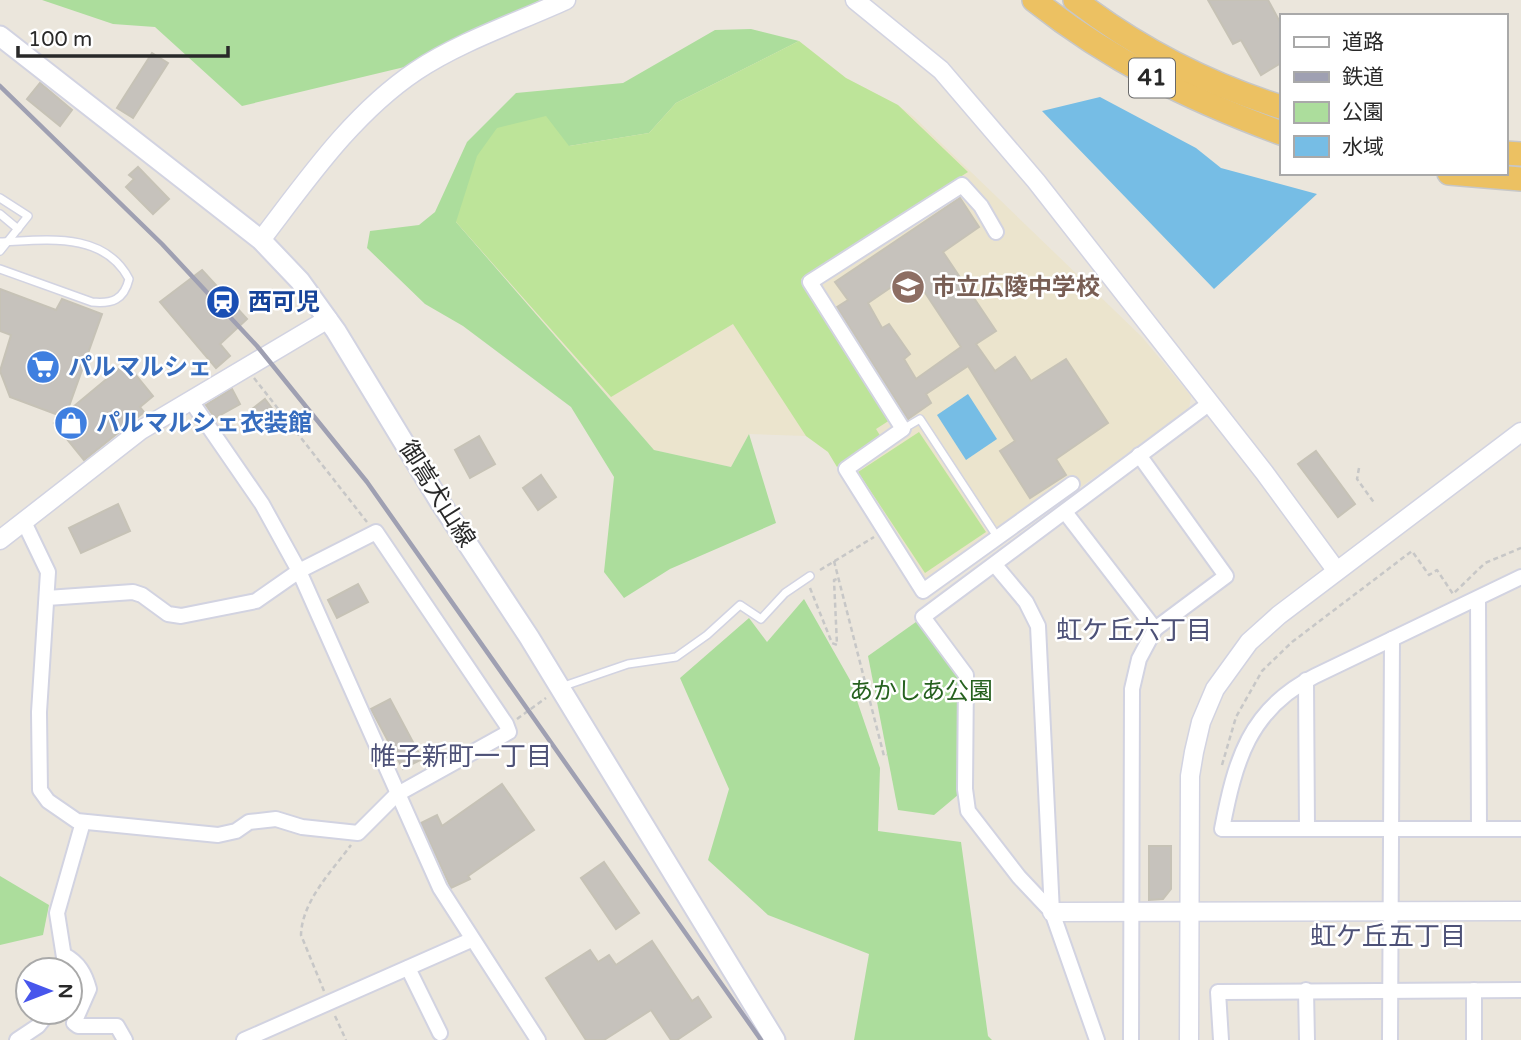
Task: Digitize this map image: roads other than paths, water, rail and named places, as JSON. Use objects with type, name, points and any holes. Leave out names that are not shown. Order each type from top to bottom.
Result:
[{"type":"highway","name":"41","points":[[1034,0],[1129,66],[1203,104],[1280,133]]},
{"type":"highway","name":"41","points":[[1075,0],[1143,46],[1200,75],[1280,107]]},
{"type":"highway","points":[[1474,175],[1521,179]]},
{"type":"main road","name":"御嵩犬山線","points":[[0,36],[261,240],[300,281],[328,319],[440,502],[560,688],[769,1038]]},
{"type":"street","points":[[261,240],[319,165],[383,96],[418,70],[566,0]]},
{"type":"street","points":[[855,0],[941,70],[1079,234],[1336,570]]},
{"type":"street","points":[[996,232],[981,206],[962,185],[810,282],[903,429],[846,470],[882,532],[923,592],[1072,484]]},
{"type":"street","points":[[0,540],[141,430],[328,319]]},
{"type":"street","points":[[191,401],[262,504],[299,571],[396,795],[440,888],[471,940],[538,1040]]},
{"type":"street","points":[[1210,402],[923,617],[966,675],[965,789],[968,811],[1019,877],[1052,912],[1521,911]]},
{"type":"street","points":[[1189,1040],[1191,776],[1201,722],[1215,689],[1249,642],[1336,570],[1521,432]]},
{"type":"street","points":[[1131,1040],[1132,689],[1139,659],[1155,629],[1226,576],[1139,455]]},
{"type":"street","points":[[1065,512],[1155,629]]},
{"type":"street","points":[[24,523],[48,572],[39,712],[40,790],[48,801],[77,821],[218,835],[236,831],[249,822],[276,819],[302,827],[358,833],[396,795],[509,732],[376,532],[299,571],[256,601],[181,615],[168,614],[142,594],[133,592],[47,598]]},
{"type":"street","points":[[995,565],[1026,602],[1038,626],[1052,912],[1097,1040]]},
{"type":"street","points":[[1521,577],[1306,680],[1285,694],[1250,733],[1236,765],[1222,829],[1521,829]]},
{"type":"street","points":[[1478,599],[1479,828]]},
{"type":"street","points":[[1390,1040],[1392,639]]},
{"type":"street","points":[[1306,680],[1307,828]]},
{"type":"street","points":[[64,956],[57,913],[83,822]]},
{"type":"street","points":[[253,1038],[471,940]]},
{"type":"street","points":[[408,968],[440,1033]]},
{"type":"street","points":[[84,974],[89,989],[84,1000]]},
{"type":"street","points":[[1306,990],[1307,1040]]},
{"type":"street","points":[[1474,990],[1474,1040]]},
{"type":"street","points":[[1221,1040],[1218,992],[1521,990]]},
{"type":"street","points":[[18,1040],[38,1026]]},
{"type":"street","points":[[84,1026],[117,1026],[125,1040]]},
{"type":"lane","points":[[0,198],[28,216],[4,242],[0,251]]},
{"type":"lane","points":[[0,214],[18,229]]},
{"type":"lane","points":[[0,269],[92,302],[116,301],[126,291],[129,279],[112,256],[89,244],[64,240],[4,242]]},
{"type":"lane","points":[[903,429],[920,419],[998,538]]},
{"type":"lane","points":[[560,688],[628,664],[676,657],[708,635],[740,605],[761,619],[785,593],[808,577]]},
{"type":"water","points":[[1100,97],[1196,148],[1221,168],[1317,194],[1214,289],[1042,111]]},
{"type":"water","points":[[968,394],[997,439],[966,460],[937,415]]},
{"type":"railway","points":[[0,86],[162,244],[257,346],[367,482],[761,1040]]},
{"type":"place","name":"市立広陵中学校","points":[[908,287]]},
{"type":"place","name":"西可児","points":[[223,302]]},
{"type":"place","name":"パルマルシェ","points":[[43,367]]},
{"type":"place","name":"パルマルシェ衣装館","points":[[71,423]]},
{"type":"district","name":"虹ケ丘六丁目","points":[[1134,630]]},
{"type":"district","name":"帷子新町一丁目","points":[[461,756]]},
{"type":"district","name":"虹ケ丘五丁目","points":[[1388,936]]},
{"type":"park label","name":"あかしあ公園","points":[[921,691]]}]
